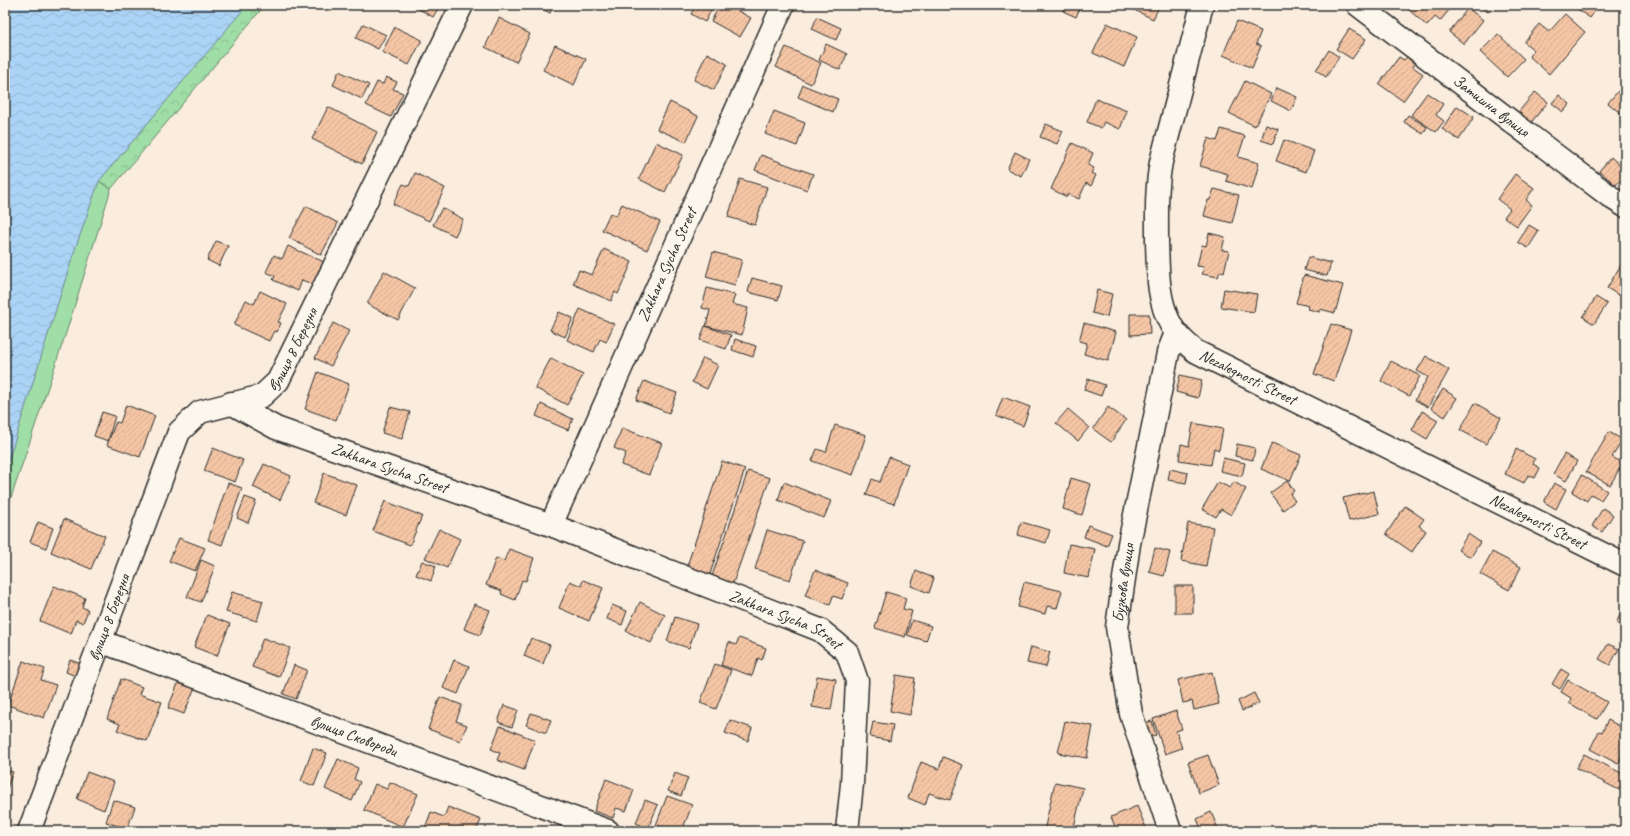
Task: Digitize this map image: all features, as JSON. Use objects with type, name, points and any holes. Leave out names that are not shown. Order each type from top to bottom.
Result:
[{"type":"street","name":"вулиця 8 Березня","points":[[29,831],[179,432],[200,412],[262,396],[278,381],[462,5]]},
{"type":"street","name":"Zakhara Sycha Street","points":[[551,525],[782,5]]},
{"type":"street","name":"Nezalegnosti Street","points":[[1202,5],[1161,162],[1158,181],[1157,232],[1160,294],[1165,312],[1176,333],[1185,343],[1196,351],[1625,565]]},
{"type":"street","name":"Затишна вулиця","points":[[1358,5],[1625,206]]},
{"type":"street","name":"Бузкова вулиця","points":[[1170,831],[1131,714],[1118,627],[1129,544],[1168,353],[1176,333]]},
{"type":"street","name":"Zakhara Sycha Street","points":[[231,403],[276,428],[551,525],[820,630],[847,652],[857,681],[852,784],[847,831]]},
{"type":"street","name":"вулиця Сковороди","points":[[100,640],[608,831]]},
{"type":"green space","points":[[247,5],[265,5],[111,189],[99,181]]},
{"type":"green space","points":[[99,181],[111,189],[66,333],[5,516],[5,471],[74,252]]},
{"type":"water","points":[[5,5],[247,5],[99,181],[74,252],[5,471]]},
{"type":"building","points":[[412,5],[440,5],[433,17]]},
{"type":"building","points":[[534,5],[553,5],[550,13]]},
{"type":"building","points":[[696,5],[714,5],[705,22],[691,14]]},
{"type":"building","points":[[720,5],[727,5],[751,18],[740,37],[711,21]]},
{"type":"building","points":[[840,5],[851,5],[849,9]]},
{"type":"building","points":[[1065,5],[1081,5],[1076,17],[1063,11]]},
{"type":"building","points":[[1081,5],[1093,5],[1091,9]]},
{"type":"building","points":[[1129,5],[1160,5],[1153,19],[1128,7]]},
{"type":"building","points":[[1413,5],[1445,5],[1450,9],[1440,21],[1435,17],[1427,26],[1409,10]]},
{"type":"building","points":[[1479,5],[1494,5],[1487,12]]},
{"type":"building","points":[[1572,5],[1599,5],[1590,18]]},
{"type":"building","points":[[1468,8],[1483,20],[1464,44],[1449,32]]},
{"type":"building","points":[[1565,14],[1585,32],[1549,74],[1529,56],[1534,50],[1524,42],[1539,24],[1549,32]]},
{"type":"building","points":[[817,17],[841,28],[836,40],[812,29]]},
{"type":"building","points":[[499,18],[530,34],[516,62],[485,47]]},
{"type":"building","points":[[1237,21],[1261,31],[1256,44],[1261,46],[1252,68],[1223,55]]},
{"type":"building","points":[[1107,23],[1137,37],[1124,67],[1093,53]]},
{"type":"building","points":[[363,24],[386,35],[378,49],[356,38]]},
{"type":"building","points":[[395,27],[422,40],[409,65],[382,52]]},
{"type":"building","points":[[1349,29],[1366,39],[1352,59],[1336,49]]},
{"type":"building","points":[[1498,34],[1524,59],[1507,77],[1480,52]]},
{"type":"building","points":[[826,44],[847,54],[840,70],[819,60]]},
{"type":"building","points":[[555,45],[586,59],[574,85],[543,70]]},
{"type":"building","points":[[786,47],[821,63],[811,84],[776,67]]},
{"type":"building","points":[[1329,50],[1339,57],[1326,77],[1316,70]]},
{"type":"building","points":[[707,53],[727,64],[714,90],[694,80]]},
{"type":"building","points":[[1399,57],[1404,60],[1407,57],[1415,64],[1413,67],[1423,74],[1403,101],[1379,84]]},
{"type":"building","points":[[339,71],[369,85],[362,99],[333,85]]},
{"type":"building","points":[[386,77],[397,82],[393,89],[403,93],[391,117],[366,105],[377,82],[383,84]]},
{"type":"building","points":[[1245,81],[1271,94],[1255,126],[1229,113]]},
{"type":"building","points":[[1624,84],[1625,108],[1620,113],[1608,103]]},
{"type":"building","points":[[803,85],[838,99],[833,112],[798,97]]},
{"type":"building","points":[[1277,88],[1297,97],[1291,111],[1271,101]]},
{"type":"building","points":[[1535,92],[1548,102],[1529,125],[1516,115]]},
{"type":"building","points":[[1427,93],[1443,104],[1436,115],[1444,121],[1436,132],[1411,115]]},
{"type":"building","points":[[1559,95],[1570,104],[1563,112],[1552,103]]},
{"type":"building","points":[[1096,99],[1127,111],[1120,129],[1104,122],[1101,128],[1087,122]]},
{"type":"building","points":[[670,102],[698,116],[686,142],[657,129]]},
{"type":"building","points":[[1457,106],[1474,117],[1459,140],[1442,129]]},
{"type":"building","points":[[328,107],[377,132],[362,164],[312,139]]},
{"type":"building","points":[[774,111],[805,123],[797,146],[765,134]]},
{"type":"building","points":[[1408,115],[1427,127],[1423,134],[1404,122]]},
{"type":"building","points":[[1046,124],[1063,131],[1057,144],[1040,137]]},
{"type":"building","points":[[1266,125],[1278,129],[1273,144],[1261,140]]},
{"type":"building","points":[[1221,129],[1245,136],[1238,157],[1259,163],[1252,189],[1226,181],[1228,174],[1200,166],[1208,138],[1217,141]]},
{"type":"building","points":[[1284,140],[1314,151],[1306,172],[1276,161]]},
{"type":"building","points":[[656,142],[683,155],[665,192],[639,179]]},
{"type":"building","points":[[1072,143],[1093,153],[1088,165],[1094,168],[1091,173],[1096,175],[1091,186],[1086,183],[1079,199],[1068,194],[1067,197],[1051,189]]},
{"type":"building","points":[[1015,152],[1029,159],[1021,176],[1007,169]]},
{"type":"building","points":[[761,155],[813,174],[807,190],[755,170]]},
{"type":"building","points":[[1611,157],[1625,170],[1625,175],[1616,185],[1599,171]]},
{"type":"building","points":[[415,173],[445,188],[429,221],[393,204],[403,184],[409,186]]},
{"type":"building","points":[[1515,174],[1534,188],[1526,200],[1532,205],[1517,226],[1504,217],[1510,209],[1497,199]]},
{"type":"building","points":[[740,179],[767,187],[755,225],[728,217]]},
{"type":"building","points":[[1214,189],[1239,195],[1232,223],[1204,216],[1208,200],[1210,200]]},
{"type":"building","points":[[622,204],[660,222],[647,250],[602,230],[610,213],[616,216]]},
{"type":"building","points":[[306,206],[338,223],[321,255],[289,238]]},
{"type":"building","points":[[442,208],[463,219],[455,236],[433,225]]},
{"type":"building","points":[[1529,225],[1539,231],[1528,248],[1518,242]]},
{"type":"building","points":[[1209,233],[1225,237],[1222,250],[1229,251],[1224,272],[1220,271],[1218,277],[1202,274],[1204,267],[1197,266],[1202,245],[1206,246]]},
{"type":"building","points":[[216,241],[228,246],[219,266],[207,260]]},
{"type":"building","points":[[288,246],[324,262],[314,285],[302,280],[298,291],[273,280],[275,276],[266,272],[274,255],[282,259]]},
{"type":"building","points":[[604,249],[632,262],[618,294],[615,292],[611,301],[573,284],[579,270],[592,275]]},
{"type":"building","points":[[713,252],[742,260],[735,285],[706,277]]},
{"type":"building","points":[[1308,257],[1331,263],[1327,276],[1304,270]]},
{"type":"building","points":[[1625,258],[1625,299],[1607,288]]},
{"type":"building","points":[[384,271],[415,288],[398,320],[367,304]]},
{"type":"building","points":[[1304,275],[1343,285],[1335,313],[1320,309],[1320,312],[1308,309],[1309,306],[1296,303]]},
{"type":"building","points":[[752,278],[782,286],[778,300],[748,292]]},
{"type":"building","points":[[707,288],[735,295],[732,304],[748,308],[742,335],[706,326],[710,310],[702,308]]},
{"type":"building","points":[[1224,289],[1257,294],[1254,312],[1221,307]]},
{"type":"building","points":[[1097,290],[1112,294],[1107,317],[1092,313]]},
{"type":"building","points":[[260,291],[287,304],[278,322],[281,323],[277,332],[274,331],[269,341],[234,325],[246,300],[254,304]]},
{"type":"building","points":[[1596,297],[1607,304],[1594,324],[1583,317]]},
{"type":"building","points":[[580,309],[614,324],[606,342],[600,339],[594,352],[567,340]]},
{"type":"building","points":[[559,312],[573,318],[565,337],[550,330]]},
{"type":"building","points":[[1130,314],[1149,314],[1150,334],[1130,335]]},
{"type":"building","points":[[333,323],[349,331],[331,366],[315,358]]},
{"type":"building","points":[[1084,323],[1116,332],[1108,361],[1084,354],[1087,343],[1079,341]]},
{"type":"building","points":[[1331,324],[1351,330],[1334,381],[1314,374]]},
{"type":"building","points":[[705,326],[731,335],[726,349],[700,340]]},
{"type":"building","points":[[735,339],[756,346],[753,357],[732,350]]},
{"type":"building","points":[[1426,356],[1449,370],[1428,407],[1415,400],[1428,377],[1417,371]]},
{"type":"building","points":[[551,358],[583,375],[567,405],[535,388]]},
{"type":"building","points":[[703,358],[718,365],[707,389],[692,382]]},
{"type":"building","points":[[1391,361],[1420,376],[1409,396],[1381,381]]},
{"type":"building","points":[[318,372],[349,384],[336,420],[305,409]]},
{"type":"building","points":[[1180,375],[1202,380],[1198,398],[1176,392]]},
{"type":"building","points":[[1088,379],[1105,385],[1101,396],[1084,390]]},
{"type":"building","points":[[644,381],[677,393],[669,413],[636,400]]},
{"type":"building","points":[[1443,389],[1457,398],[1445,417],[1431,408]]},
{"type":"building","points":[[1003,397],[1030,407],[1023,426],[996,415]]},
{"type":"building","points":[[1475,403],[1501,418],[1486,444],[1460,430]]},
{"type":"building","points":[[541,404],[573,419],[568,430],[536,416]]},
{"type":"building","points":[[126,405],[155,416],[140,457],[107,445],[116,422],[120,423]]},
{"type":"building","points":[[390,407],[410,412],[402,439],[382,433]]},
{"type":"building","points":[[1108,407],[1126,420],[1111,442],[1093,429]]},
{"type":"building","points":[[1068,409],[1089,427],[1078,441],[1056,423]]},
{"type":"building","points":[[1422,411],[1438,420],[1427,439],[1412,430]]},
{"type":"building","points":[[102,412],[115,416],[108,441],[94,436]]},
{"type":"building","points":[[1193,423],[1223,429],[1219,450],[1214,448],[1211,465],[1179,460],[1181,444],[1189,446]]},
{"type":"building","points":[[835,425],[866,435],[853,475],[812,461],[817,449],[826,452]]},
{"type":"building","points":[[622,428],[662,443],[649,475],[621,465],[626,453],[614,448]]},
{"type":"building","points":[[1609,432],[1623,440],[1612,457],[1623,463],[1610,485],[1586,472]]},
{"type":"building","points":[[1272,443],[1301,455],[1290,481],[1261,469]]},
{"type":"building","points":[[1237,444],[1255,448],[1253,460],[1235,456]]},
{"type":"building","points":[[213,448],[243,460],[235,482],[204,471]]},
{"type":"building","points":[[1516,449],[1535,459],[1533,464],[1540,468],[1535,478],[1528,475],[1524,483],[1505,474]]},
{"type":"building","points":[[1564,454],[1577,461],[1566,481],[1553,474]]},
{"type":"building","points":[[889,457],[908,464],[894,504],[866,495],[872,479],[880,482]]},
{"type":"building","points":[[1223,458],[1245,463],[1242,476],[1220,471]]},
{"type":"building","points":[[722,461],[745,469],[709,577],[686,569]]},
{"type":"building","points":[[264,464],[291,476],[280,500],[253,487]]},
{"type":"building","points":[[1170,469],[1188,473],[1186,483],[1168,480]]},
{"type":"building","points":[[748,471],[770,478],[732,586],[711,579]]},
{"type":"building","points":[[324,473],[357,485],[346,515],[313,503]]},
{"type":"building","points":[[1582,475],[1607,491],[1601,500],[1591,494],[1587,501],[1572,492]]},
{"type":"building","points":[[1071,478],[1091,484],[1082,515],[1063,509]]},
{"type":"building","points":[[1287,481],[1294,491],[1290,494],[1295,501],[1283,510],[1270,493]]},
{"type":"building","points":[[784,482],[831,501],[824,518],[778,500]]},
{"type":"building","points":[[1218,482],[1230,488],[1234,482],[1246,489],[1231,515],[1221,509],[1216,517],[1202,509]]},
{"type":"building","points":[[228,483],[242,488],[222,545],[208,540]]},
{"type":"building","points":[[1554,483],[1566,489],[1556,509],[1544,502]]},
{"type":"building","points":[[1374,491],[1379,514],[1349,521],[1343,498]]},
{"type":"building","points":[[245,497],[256,501],[248,523],[237,518]]},
{"type":"building","points":[[385,501],[422,516],[410,545],[373,531]]},
{"type":"building","points":[[1405,506],[1424,519],[1419,526],[1426,531],[1412,552],[1386,534]]},
{"type":"building","points":[[1603,508],[1613,515],[1602,532],[1592,526]]},
{"type":"building","points":[[64,519],[105,536],[91,569],[51,552]]},
{"type":"building","points":[[38,522],[53,528],[46,548],[30,542]]},
{"type":"building","points":[[1021,522],[1050,530],[1046,543],[1018,535]]},
{"type":"building","points":[[1188,523],[1213,527],[1206,566],[1181,561]]},
{"type":"building","points":[[1088,525],[1112,534],[1107,546],[1084,537]]},
{"type":"building","points":[[439,529],[460,539],[447,568],[425,558]]},
{"type":"building","points":[[767,530],[803,541],[790,580],[755,569]]},
{"type":"building","points":[[1468,534],[1480,542],[1471,557],[1458,550]]},
{"type":"building","points":[[179,538],[205,548],[195,571],[169,561]]},
{"type":"building","points":[[1069,544],[1095,549],[1089,578],[1064,573]]},
{"type":"building","points":[[1155,548],[1170,552],[1164,576],[1149,572]]},
{"type":"building","points":[[509,549],[534,558],[526,581],[522,580],[515,600],[501,594],[502,591],[486,585],[496,558],[504,561]]},
{"type":"building","points":[[1492,552],[1521,567],[1509,590],[1480,574]]},
{"type":"building","points":[[201,560],[215,566],[201,602],[187,597]]},
{"type":"building","points":[[422,561],[436,566],[431,581],[416,575]]},
{"type":"building","points":[[815,570],[848,583],[842,599],[833,596],[830,605],[805,595]]},
{"type":"building","points":[[916,571],[934,578],[929,593],[911,586]]},
{"type":"building","points":[[583,580],[603,588],[589,621],[559,608],[570,581],[581,586]]},
{"type":"building","points":[[1024,582],[1062,591],[1057,608],[1047,606],[1045,614],[1018,607]]},
{"type":"building","points":[[54,586],[85,598],[82,607],[88,610],[83,623],[76,620],[71,634],[40,621]]},
{"type":"building","points":[[1175,586],[1193,586],[1193,613],[1175,613]]},
{"type":"building","points":[[232,592],[263,601],[257,621],[226,612]]},
{"type":"building","points":[[886,592],[906,598],[903,609],[912,611],[905,637],[875,628]]},
{"type":"building","points":[[640,602],[665,615],[651,643],[626,631]]},
{"type":"building","points":[[474,604],[490,610],[480,635],[464,629]]},
{"type":"building","points":[[612,605],[627,611],[622,625],[607,619]]},
{"type":"building","points":[[1623,609],[1625,611],[1625,628],[1616,623]]},
{"type":"building","points":[[207,615],[230,624],[217,656],[194,647]]},
{"type":"building","points":[[675,617],[697,624],[689,648],[667,641]]},
{"type":"building","points":[[912,620],[931,626],[926,641],[907,635]]},
{"type":"building","points":[[263,638],[290,648],[279,677],[252,667]]},
{"type":"building","points":[[531,638],[550,645],[543,664],[524,656]]},
{"type":"building","points":[[739,638],[766,648],[762,660],[758,658],[752,676],[721,665],[729,642],[736,645]]},
{"type":"building","points":[[1608,644],[1619,649],[1610,665],[1599,659]]},
{"type":"building","points":[[1031,647],[1050,652],[1046,667],[1027,663]]},
{"type":"building","points":[[70,660],[90,667],[85,680],[66,672]]},
{"type":"building","points":[[454,660],[469,666],[458,694],[443,688]]},
{"type":"building","points":[[23,661],[45,669],[41,680],[56,685],[44,718],[8,705]]},
{"type":"building","points":[[715,664],[731,670],[716,709],[700,703]]},
{"type":"building","points":[[294,665],[307,670],[296,699],[283,694]]},
{"type":"building","points":[[1561,669],[1569,674],[1560,689],[1552,684]]},
{"type":"building","points":[[1212,672],[1219,704],[1194,710],[1192,701],[1183,703],[1178,680]]},
{"type":"building","points":[[896,675],[915,678],[910,715],[890,711]]},
{"type":"building","points":[[817,676],[836,679],[831,710],[812,707]]},
{"type":"building","points":[[121,679],[142,687],[139,694],[162,702],[147,741],[117,730],[120,724],[107,719]]},
{"type":"building","points":[[1568,680],[1607,702],[1597,719],[1569,703],[1571,698],[1561,692]]},
{"type":"building","points":[[179,681],[195,687],[184,714],[168,708]]},
{"type":"building","points":[[1254,693],[1259,703],[1242,711],[1238,701]]},
{"type":"building","points":[[440,697],[462,705],[456,721],[467,725],[460,741],[428,729]]},
{"type":"building","points":[[504,705],[518,710],[512,727],[498,722]]},
{"type":"building","points":[[1176,711],[1182,729],[1176,731],[1182,748],[1165,754],[1153,719]]},
{"type":"building","points":[[531,713],[551,720],[546,733],[526,725]]},
{"type":"building","points":[[730,720],[752,728],[748,741],[725,733]]},
{"type":"building","points":[[1608,720],[1625,729],[1625,750],[1618,764],[1590,749],[1599,731],[1602,732]]},
{"type":"building","points":[[1065,721],[1093,726],[1087,758],[1058,753]]},
{"type":"building","points":[[1152,721],[1156,735],[1148,737],[1144,723]]},
{"type":"building","points":[[873,722],[893,725],[890,741],[870,737]]},
{"type":"building","points":[[500,726],[535,740],[524,770],[497,760],[500,753],[491,749]]},
{"type":"building","points":[[313,748],[327,753],[314,786],[301,781]]},
{"type":"building","points":[[1584,754],[1625,775],[1619,790],[1576,768]]},
{"type":"building","points":[[1208,755],[1219,785],[1199,793],[1188,762]]},
{"type":"building","points":[[943,757],[963,765],[950,800],[929,793],[925,805],[908,798],[921,762],[939,769]]},
{"type":"building","points":[[338,759],[358,768],[354,779],[360,782],[352,801],[325,789]]},
{"type":"building","points":[[5,770],[13,772],[5,793]]},
{"type":"building","points":[[87,772],[114,782],[104,810],[77,799]]},
{"type":"building","points":[[675,773],[688,778],[681,796],[668,791]]},
{"type":"building","points":[[606,779],[634,790],[626,811],[616,808],[613,818],[594,811]]},
{"type":"building","points":[[390,782],[418,794],[403,827],[364,810],[375,784],[387,789]]},
{"type":"building","points":[[1055,782],[1083,788],[1073,831],[1044,831]]},
{"type":"building","points":[[667,796],[692,805],[682,831],[673,831],[656,825]]},
{"type":"building","points":[[113,800],[135,807],[127,829],[106,822]]},
{"type":"building","points":[[645,800],[658,805],[648,828],[636,823]]},
{"type":"building","points":[[1137,806],[1146,828],[1140,831],[1117,831],[1111,817]]},
{"type":"building","points":[[448,807],[481,820],[476,831],[432,831],[425,828],[431,812],[444,817]]},
{"type":"building","points":[[1211,812],[1219,831],[1202,831],[1197,819]]}]
